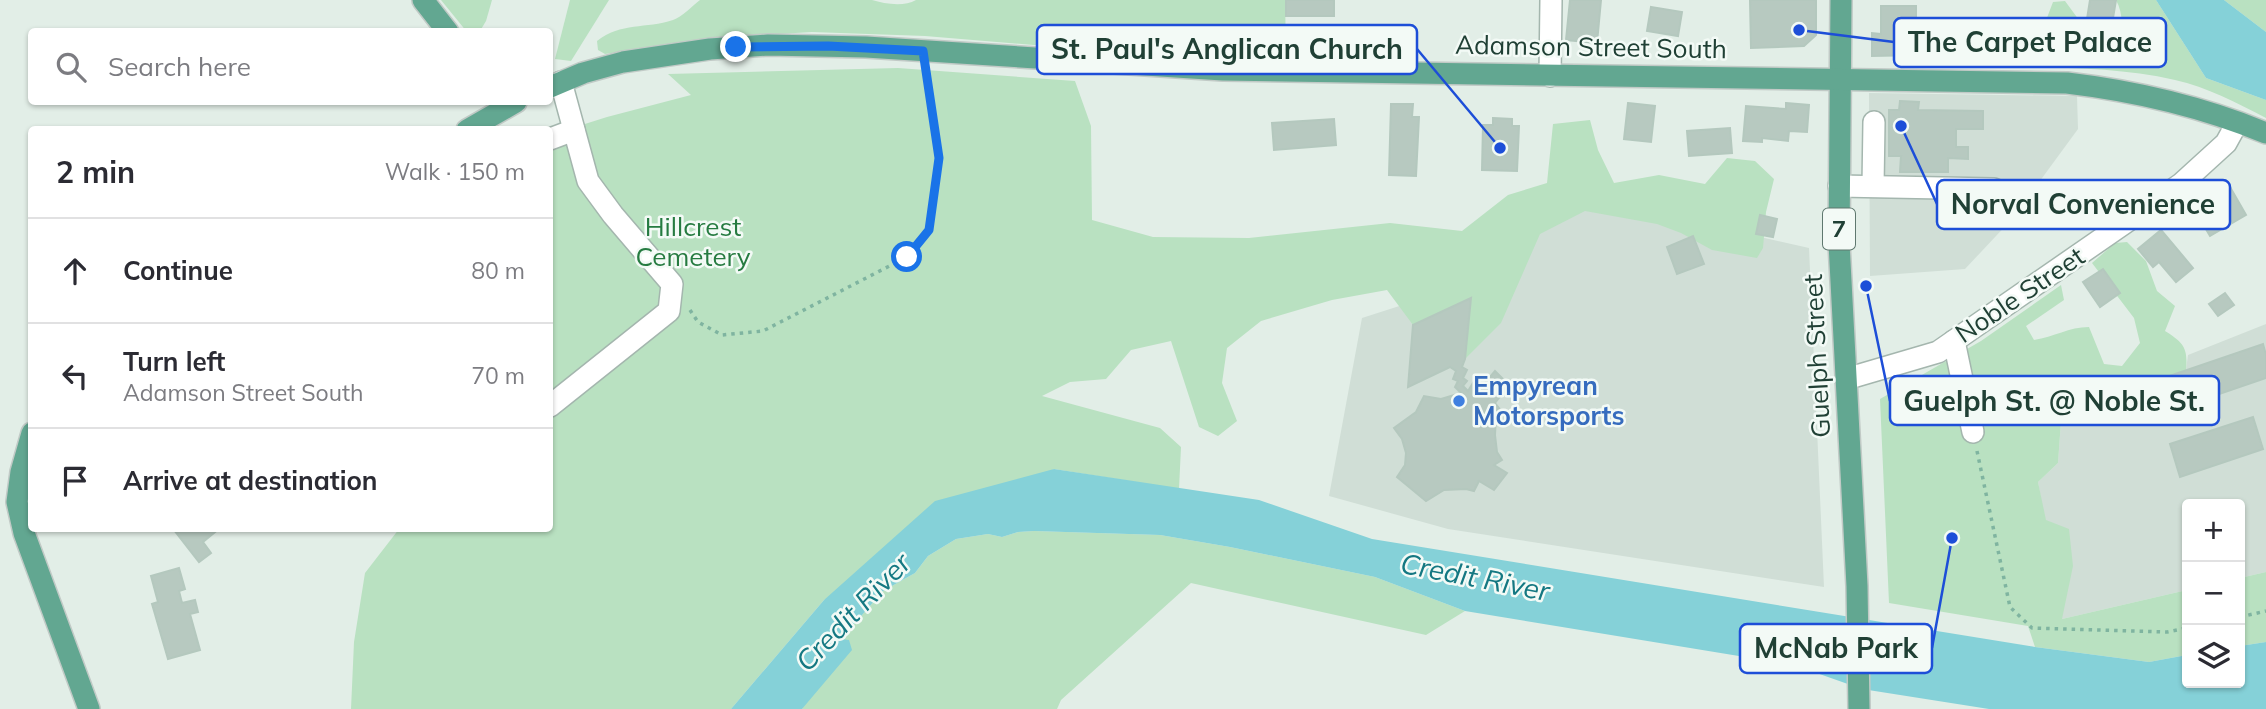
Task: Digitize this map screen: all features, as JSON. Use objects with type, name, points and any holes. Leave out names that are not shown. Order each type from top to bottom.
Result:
[{"type":"main road","points":[[423,0],[446,28]]},
{"type":"main road","name":"Guelph Street","points":[[1841,0],[1839,243],[1857,586],[1859,709]]},
{"type":"main road","name":"Adamson Street South","points":[[555,84],[623,62],[736,47],[853,47],[1223,70],[2067,83],[2123,90],[2266,133]]},
{"type":"main road","points":[[473,126],[504,105]]},
{"type":"main road","points":[[28,447],[21,471],[17,502],[24,533],[89,709]]},
{"type":"street","points":[[1550,76],[1551,0]]},
{"type":"street","points":[[553,405],[669,311],[671,284],[612,215],[587,181],[574,130],[555,84]]},
{"type":"street","points":[[1873,186],[1874,121]]},
{"type":"street","name":"Noble Street","points":[[1846,379],[1938,352],[2181,184],[2226,142],[2237,123]]},
{"type":"street","points":[[553,138],[574,130]]},
{"type":"street","points":[[1839,186],[1994,189]]},
{"type":"street","points":[[1954,341],[1973,432]]},
{"type":"path","points":[[671,284],[698,322],[722,335],[763,331],[907,257],[929,230],[939,158],[923,51]]},
{"type":"path","points":[[1973,432],[2010,607],[2032,628],[2167,632],[2182,629]]},
{"type":"path","points":[[2245,616],[2266,611]]},
{"type":"shaded area","points":[[1869,93],[2077,96],[2078,129],[2012,219],[1965,269],[1870,276]]},
{"type":"shaded area","points":[[1567,203],[1646,211],[1809,248],[1824,587],[1448,529],[1329,496],[1362,318],[1471,283]]},
{"type":"shaded area","points":[[2266,324],[2266,572],[2245,577],[2245,499],[2182,499],[2182,591],[2062,619],[2038,482],[2058,463],[2061,421],[2072,407],[2118,383],[2153,382],[2186,370],[2188,355]]},
{"type":"green space","points":[[441,0],[492,0],[482,28],[464,28]]},
{"type":"green space","points":[[570,0],[609,0],[571,61],[555,59]]},
{"type":"green space","points":[[700,0],[872,0],[900,4],[916,0],[1285,0],[1286,49],[1247,57],[1105,51],[925,36],[812,32],[713,38],[605,54],[598,50],[597,41],[606,35],[624,28],[673,20]]},
{"type":"green space","points":[[2116,0],[2156,0],[2206,78],[2266,100],[2266,118],[2210,91],[2157,76],[2121,71],[2028,67],[2032,52],[2044,35],[2045,23],[2053,2],[2065,1],[2079,20],[2082,47],[2096,51],[2118,44],[2122,22]]},
{"type":"green space","points":[[2224,0],[2266,0],[2266,32]]},
{"type":"green space","name":"Hillcrest Cemetery","points":[[898,68],[1075,81],[1091,126],[1092,220],[1153,237],[1249,238],[1390,223],[1462,231],[1508,195],[1547,183],[1553,124],[1590,120],[1598,150],[1614,183],[1659,175],[1705,184],[1727,158],[1755,161],[1774,179],[1766,212],[1763,248],[1757,258],[1712,250],[1681,233],[1657,224],[1585,211],[1540,234],[1501,323],[1465,359],[1470,298],[1413,325],[1387,290],[1332,300],[1261,321],[1227,348],[1222,383],[1237,421],[1218,436],[1199,427],[1171,341],[1131,350],[1106,379],[1070,382],[1042,396],[1160,428],[1181,447],[1179,489],[1054,469],[824,600],[731,709],[351,709],[354,642],[365,573],[397,532],[553,532],[553,134],[691,95],[668,74]]},
{"type":"green space","points":[[2127,242],[2146,261],[2157,291],[2175,306],[2165,331],[2183,347],[2186,370],[2152,382],[2118,383],[2099,411],[2072,407],[2061,421],[2058,463],[2038,482],[2046,520],[2069,529],[2073,566],[2062,619],[2182,591],[2182,656],[2149,662],[2035,647],[2028,626],[1889,603],[1880,399],[1981,341],[2061,285],[2064,300],[2026,326],[2034,340],[2089,327],[2104,364],[2122,366],[2140,343],[2134,318],[2092,263],[2115,243]]},
{"type":"green space","points":[[1034,531],[1160,535],[1230,547],[1375,577],[1465,611],[1426,635],[1191,583],[1061,700],[1057,709],[802,709],[840,640],[883,591],[915,573],[928,556],[956,539],[988,534],[1002,537]]},
{"type":"green space","points":[[2266,572],[2266,642],[2245,645],[2245,577]]},
{"type":"water","points":[[2156,0],[2224,0],[2266,32],[2266,100],[2206,78]]},
{"type":"water","name":"Credit River","points":[[1054,469],[1259,500],[1372,539],[2035,647],[2149,662],[2182,656],[2182,688],[2245,688],[2245,645],[2266,642],[2266,709],[1989,709],[1862,689],[1794,665],[1465,611],[1375,577],[1230,547],[1160,535],[1034,531],[1002,537],[988,534],[956,539],[928,556],[915,573],[883,591],[841,639],[849,640],[852,650],[802,709],[731,709],[824,600],[935,501]]},
{"type":"building","points":[[1286,0],[1334,0],[1334,16],[1286,16]]},
{"type":"building","points":[[1570,0],[1601,0],[1597,43],[1566,40]]},
{"type":"building","points":[[1750,0],[1816,0],[1816,35],[1804,46],[1751,48]]},
{"type":"building","points":[[2090,0],[2116,0],[2109,42],[2084,38]]},
{"type":"building","points":[[1881,6],[1916,6],[1916,29],[1920,29],[1920,55],[1872,56],[1872,33],[1881,34]]},
{"type":"building","points":[[1651,7],[1682,12],[1678,36],[1647,31]]},
{"type":"building","points":[[1900,101],[1919,102],[1918,110],[1983,111],[1983,129],[1956,129],[1956,147],[1968,147],[1968,159],[1948,158],[1948,172],[1900,172],[1901,156],[1889,156],[1889,110],[1899,110]]},
{"type":"building","points":[[1628,103],[1655,106],[1651,142],[1624,139]]},
{"type":"building","points":[[1786,103],[1809,105],[1807,132],[1789,131],[1788,141],[1762,138],[1762,142],[1743,141],[1746,106],[1786,109]]},
{"type":"building","points":[[1391,104],[1413,104],[1412,117],[1419,117],[1416,176],[1389,175]]},
{"type":"building","points":[[1493,118],[1512,119],[1512,126],[1519,126],[1517,171],[1482,170],[1483,125],[1493,125]]},
{"type":"building","points":[[1334,119],[1336,145],[1274,150],[1272,123]]},
{"type":"building","points":[[1730,128],[1732,153],[1689,156],[1687,131]]},
{"type":"building","points":[[2230,187],[2246,215],[2210,236],[2194,209]]},
{"type":"building","points":[[1760,215],[1777,219],[1773,237],[1756,234]]},
{"type":"building","points":[[2161,230],[2193,268],[2176,282],[2159,262],[2153,267],[2138,249]]},
{"type":"building","points":[[1693,236],[1704,264],[1677,274],[1667,247]]},
{"type":"building","points":[[2103,269],[2120,293],[2100,307],[2083,282]]},
{"type":"building","points":[[2225,293],[2234,305],[2218,316],[2209,304]]},
{"type":"building","name":"Empyrean Motorsports","points":[[1471,298],[1462,367],[1467,370],[1463,378],[1467,381],[1463,386],[1468,391],[1473,383],[1479,390],[1495,371],[1509,385],[1495,403],[1502,412],[1496,416],[1495,435],[1497,452],[1502,460],[1494,465],[1507,473],[1494,490],[1479,481],[1474,491],[1444,490],[1426,501],[1397,477],[1405,465],[1406,453],[1402,439],[1394,428],[1416,412],[1424,396],[1441,399],[1461,393],[1455,387],[1458,381],[1453,379],[1456,371],[1450,367],[1408,387],[1413,325]]},
{"type":"building","points":[[2263,344],[2266,378],[2161,414],[2152,382]]},
{"type":"building","points":[[2253,417],[2263,449],[2180,477],[2170,444]]},
{"type":"building","points":[[176,532],[215,532],[203,542],[211,553],[199,562]]},
{"type":"building","points":[[179,568],[185,589],[179,591],[182,603],[195,600],[198,612],[190,614],[200,650],[168,659],[152,604],[158,602],[151,576]]},
{"type":"place","name":"The Carpet Palace","points":[[1799,30]]},
{"type":"place","name":"Norval Convenience","points":[[1901,126]]},
{"type":"place","name":"St. Paul's Anglican Church","points":[[1500,148]]},
{"type":"place","name":"Guelph St. @ Noble St.","points":[[1866,286]]},
{"type":"place","name":"Empyrean Motorsports","points":[[1459,401]]},
{"type":"place","name":"McNab Park","points":[[1952,538]]},
{"type":"route","points":[[736,47],[828,46],[923,51],[939,158],[929,230],[907,257]]}]
